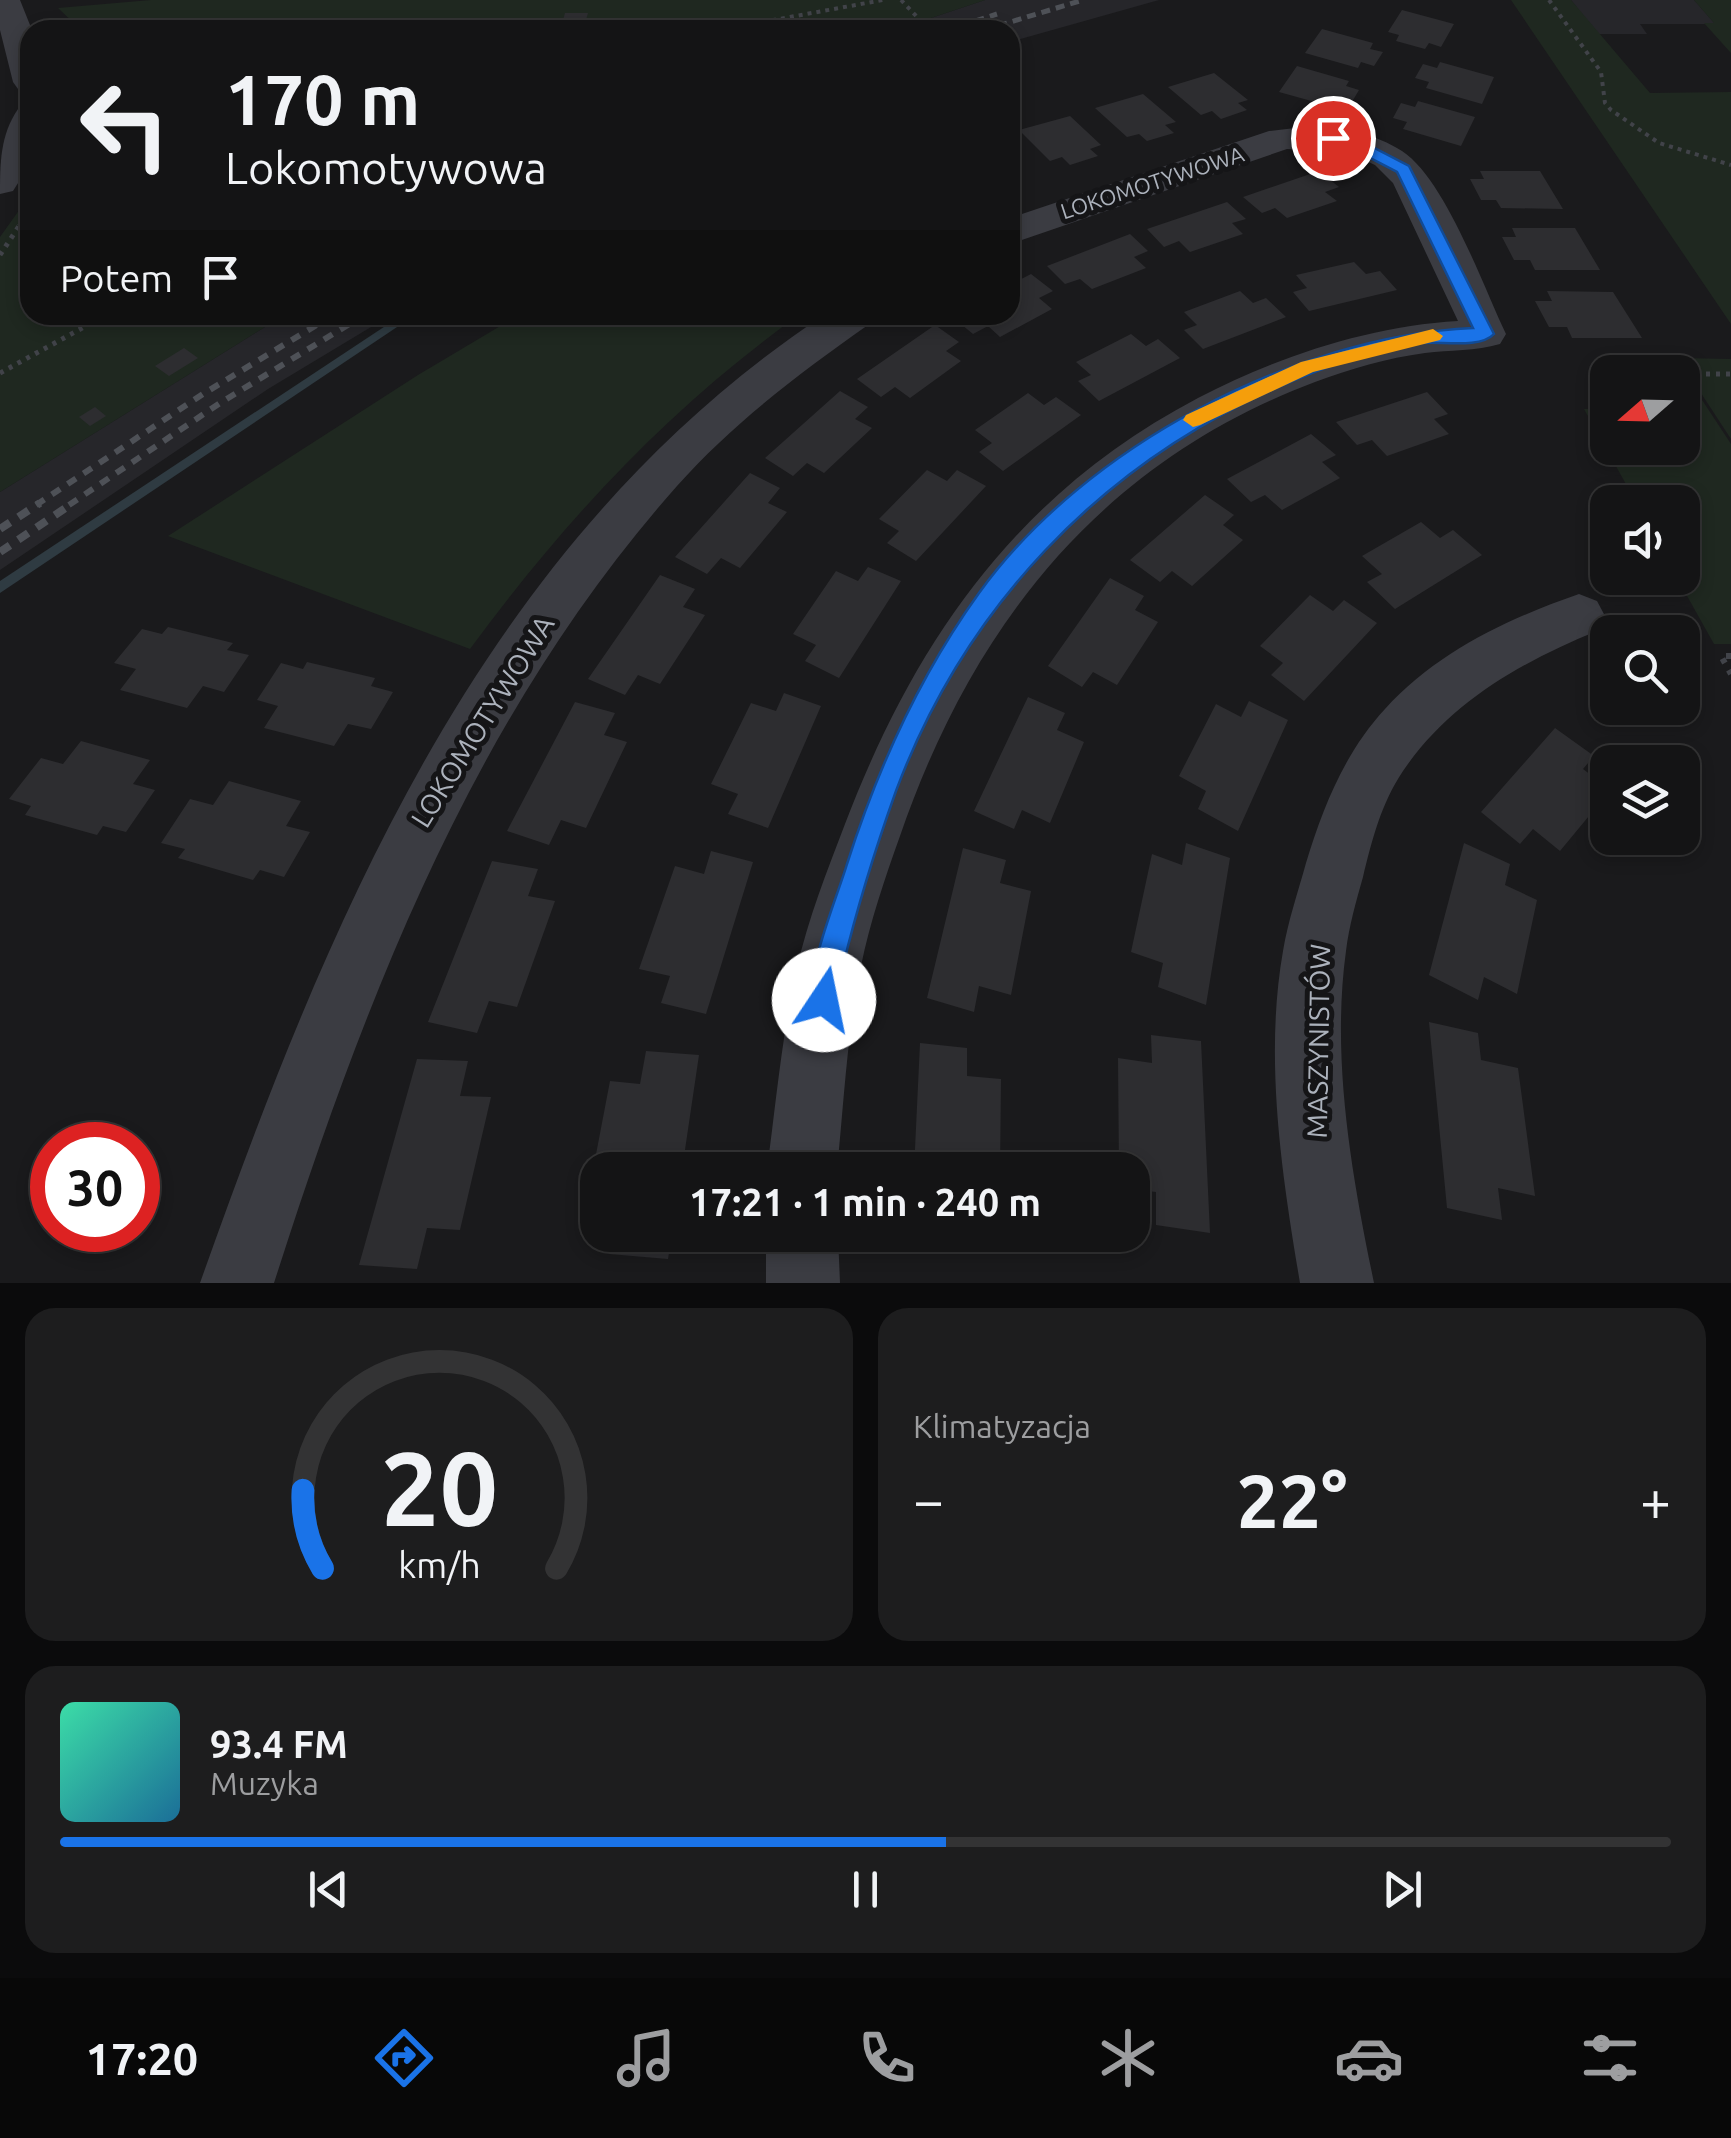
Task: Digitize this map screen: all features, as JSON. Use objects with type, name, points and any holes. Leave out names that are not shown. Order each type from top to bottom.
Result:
[{"type":"street","points":[[4,0],[20,41]]},
{"type":"street","name":"LOKOMOTYWOWA","points":[[804,1152],[830,966],[884,790],[952,652],[990,595],[1074,505],[1120,468],[1209,411],[1307,367],[1378,346],[1420,337],[1485,334],[1404,170],[1352,142],[1300,136],[1282,138],[1020,228]]},
{"type":"street","points":[[0,182],[20,143]]},
{"type":"street","name":"LOKOMOTYWOWA","points":[[237,1283],[286,1133],[337,1000],[429,800],[494,692],[547,614],[654,483],[761,380],[839,325]]},
{"type":"street","name":"MASZYNISTÓW","points":[[1337,1283],[1323,1212],[1311,1114],[1313,957],[1344,833],[1364,784],[1422,708],[1493,653],[1533,632],[1579,616]]},
{"type":"street","points":[[802,1252],[803,1283]]},
{"type":"path","points":[[774,20],[883,0]]},
{"type":"path","points":[[900,0],[918,18]]},
{"type":"path","points":[[1548,0],[1601,72],[1606,103],[1611,110],[1658,143],[1731,164]]},
{"type":"path","points":[[0,255],[20,225]]},
{"type":"path","points":[[0,373],[88,325]]},
{"type":"path","points":[[1706,374],[1731,374]]},
{"type":"path","points":[[1731,656],[1721,656],[1731,674]]},
{"type":"shaded area","points":[[151,0],[985,0],[925,20],[71,20],[58,8]]},
{"type":"shaded area","points":[[985,0],[1159,0],[1020,39],[1020,20],[925,20]]},
{"type":"shaded area","points":[[1511,0],[1571,0],[1650,93],[1731,92],[1731,324]]},
{"type":"shaded area","points":[[1571,0],[1694,0],[1715,24],[1640,24],[1647,34],[1598,34]]},
{"type":"shaded area","points":[[1694,0],[1731,0],[1731,53],[1704,23],[1714,23]]},
{"type":"shaded area","points":[[20,209],[20,325],[268,325],[0,492],[0,237]]},
{"type":"shaded area","points":[[268,325],[374,325],[268,389],[0,570],[0,492]]},
{"type":"shaded area","points":[[502,325],[786,325],[706,388],[621,468],[543,555],[470,649],[168,536]]},
{"type":"shaded area","points":[[1700,358],[1731,359],[1731,439],[1700,392]]},
{"type":"shaded area","points":[[1700,397],[1731,444],[1731,644],[1714,644],[1687,595],[1700,595],[1700,485],[1626,485],[1615,465],[1700,465]]},
{"type":"building","points":[[1402,10],[1454,24],[1441,47],[1429,43],[1425,49],[1396,41],[1399,35],[1388,32]]},
{"type":"building","points":[[565,13],[588,13],[586,20],[563,20]]},
{"type":"building","points":[[1322,29],[1373,43],[1370,49],[1383,52],[1374,66],[1361,62],[1358,68],[1305,53]]},
{"type":"building","points":[[1440,62],[1494,77],[1482,104],[1426,88],[1429,82],[1415,78],[1423,64],[1437,68]]},
{"type":"building","points":[[1297,66],[1349,81],[1346,86],[1359,90],[1350,105],[1337,101],[1333,107],[1279,92]]},
{"type":"building","points":[[1214,73],[1248,100],[1238,103],[1247,110],[1221,119],[1212,111],[1201,115],[1168,87]]},
{"type":"building","points":[[1143,94],[1176,122],[1165,125],[1174,133],[1147,141],[1139,134],[1127,137],[1095,108]]},
{"type":"building","points":[[1418,101],[1475,117],[1461,146],[1403,129],[1407,122],[1393,118],[1401,103],[1415,107]]},
{"type":"building","points":[[1070,116],[1101,145],[1090,149],[1098,156],[1070,165],[1062,157],[1050,161],[1020,130]]},
{"type":"building","points":[[1319,171],[1339,187],[1325,192],[1337,201],[1287,218],[1275,208],[1262,213],[1243,197]]},
{"type":"building","points":[[1480,171],[1540,171],[1563,209],[1501,208],[1496,200],[1481,200],[1470,179],[1484,179]]},
{"type":"building","points":[[1227,202],[1246,219],[1232,223],[1243,234],[1190,252],[1179,241],[1164,247],[1147,229]]},
{"type":"building","points":[[1512,228],[1575,228],[1600,270],[1535,270],[1530,260],[1514,260],[1502,237],[1516,237]]},
{"type":"building","points":[[1130,234],[1148,251],[1134,257],[1146,268],[1092,289],[1080,279],[1065,284],[1047,266]]},
{"type":"building","points":[[1354,262],[1366,274],[1380,271],[1397,290],[1309,311],[1293,292],[1307,288],[1296,275]]},
{"type":"building","points":[[1031,274],[1053,291],[1039,298],[1052,309],[1000,337],[988,326],[973,334],[962,325],[1020,325],[1020,280]]},
{"type":"building","points":[[1240,291],[1253,303],[1266,298],[1286,317],[1203,349],[1184,330],[1197,325],[1184,312]]},
{"type":"building","points":[[1547,291],[1613,292],[1642,338],[1572,338],[1567,327],[1549,327],[1535,301],[1552,301]]},
{"type":"building","points":[[935,325],[959,342],[946,351],[961,361],[910,398],[895,387],[881,397],[857,379]]},
{"type":"building","points":[[1131,334],[1146,346],[1158,339],[1180,358],[1099,401],[1078,381],[1091,375],[1076,362]]},
{"type":"building","points":[[184,348],[198,358],[169,376],[155,366]]},
{"type":"building","points":[[840,391],[868,407],[855,419],[872,428],[824,473],[807,463],[793,476],[765,458]]},
{"type":"building","points":[[1427,392],[1448,414],[1434,419],[1449,434],[1387,456],[1372,440],[1357,445],[1336,422]]},
{"type":"building","points":[[1028,393],[1044,405],[1056,397],[1081,415],[1003,471],[979,452],[992,443],[975,430]]},
{"type":"building","points":[[95,407],[106,416],[90,426],[79,417]]},
{"type":"building","points":[[1311,434],[1336,455],[1322,462],[1340,478],[1282,510],[1265,495],[1251,502],[1227,479]]},
{"type":"building","points":[[927,470],[947,481],[957,470],[986,486],[916,561],[887,543],[899,531],[879,519]]},
{"type":"building","points":[[750,473],[780,488],[768,503],[787,512],[740,568],[721,558],[707,574],[675,557]]},
{"type":"building","points":[[1205,495],[1234,515],[1223,525],[1243,540],[1192,586],[1172,571],[1160,582],[1130,560]]},
{"type":"building","points":[[1421,522],[1440,538],[1453,530],[1482,555],[1395,609],[1367,582],[1382,574],[1362,556]]},
{"type":"building","points":[[868,567],[901,581],[839,678],[805,661],[816,645],[793,634],[836,571],[858,581]]},
{"type":"building","points":[[660,575],[695,589],[683,607],[705,615],[660,684],[638,675],[625,695],[588,679]]},
{"type":"building","points":[[1110,578],[1144,596],[1135,610],[1158,622],[1117,685],[1093,672],[1082,687],[1048,666]]},
{"type":"building","points":[[1310,595],[1333,611],[1344,600],[1377,623],[1304,701],[1271,675],[1283,663],[1260,646]]},
{"type":"building","points":[[168,627],[233,643],[227,650],[249,655],[224,692],[203,686],[187,708],[120,690],[136,669],[114,663],[142,629],[162,634]]},
{"type":"building","points":[[307,662],[375,678],[371,686],[393,692],[371,729],[348,724],[334,746],[264,728],[278,706],[257,700],[281,663],[303,669]]},
{"type":"building","points":[[784,693],[821,706],[768,828],[728,814],[738,794],[711,784],[751,703],[776,711]]},
{"type":"building","points":[[1028,697],[1065,713],[1057,730],[1084,742],[1050,823],[1022,810],[1014,829],[974,811]]},
{"type":"building","points":[[1249,701],[1288,720],[1238,831],[1198,809],[1206,791],[1179,776],[1216,704],[1241,717]]},
{"type":"building","points":[[575,702],[615,713],[604,735],[627,742],[586,828],[561,820],[549,845],[507,831]]},
{"type":"building","points":[[1555,728],[1590,753],[1590,761],[1583,769],[1590,774],[1590,815],[1560,851],[1533,829],[1520,844],[1481,812]]},
{"type":"building","points":[[81,741],[150,760],[133,784],[155,790],[126,832],[103,826],[97,835],[25,815],[31,806],[9,799],[41,758],[63,764]]},
{"type":"building","points":[[229,781],[301,801],[286,826],[310,832],[284,877],[260,870],[253,880],[178,858],[185,849],[161,843],[190,799],[213,805]]},
{"type":"building","points":[[1186,843],[1230,858],[1206,1005],[1158,987],[1163,963],[1131,952],[1152,854],[1182,865]]},
{"type":"building","points":[[1464,843],[1510,864],[1505,885],[1537,900],[1517,994],[1484,977],[1478,1000],[1429,975]]},
{"type":"building","points":[[963,848],[1006,860],[1000,883],[1031,891],[1011,995],[979,986],[974,1012],[927,998]]},
{"type":"building","points":[[711,851],[753,862],[706,1014],[661,1003],[670,976],[639,969],[675,866],[704,874]]},
{"type":"building","points":[[492,861],[538,869],[528,896],[555,901],[517,1007],[489,1001],[477,1033],[428,1022]]},
{"type":"building","points":[[1429,1022],[1478,1033],[1481,1060],[1518,1068],[1535,1196],[1498,1188],[1502,1220],[1447,1208]]},
{"type":"building","points":[[1151,1035],[1201,1041],[1210,1233],[1156,1225],[1156,1192],[1150,1191],[1150,1152],[1119,1152],[1118,1058],[1152,1063]]},
{"type":"building","points":[[920,1043],[967,1048],[967,1076],[1001,1079],[1000,1152],[915,1152]]},
{"type":"building","points":[[646,1051],[699,1055],[685,1152],[596,1152],[610,1081],[640,1084]]},
{"type":"building","points":[[417,1059],[468,1061],[460,1096],[491,1097],[460,1230],[427,1228],[417,1269],[359,1265]]},
{"type":"building","points":[[609,1252],[669,1252],[668,1259]]},
{"type":"waterway","points":[[0,588],[395,325]]},
{"type":"railway","points":[[1017,20],[1083,0]]},
{"type":"railway","points":[[978,20],[997,14]]},
{"type":"railway","points":[[36,505],[203,394],[317,325]]},
{"type":"railway","points":[[69,505],[220,403],[348,325]]},
{"type":"railway","points":[[0,529],[40,503]]},
{"type":"railway","points":[[0,552],[73,503]]},
{"type":"slow traffic","points":[[1193,420],[1307,367],[1378,346],[1433,336]]},
{"type":"route","points":[[824,1000],[830,966],[884,790],[917,717],[952,652],[990,595],[1029,550],[1074,505],[1120,468],[1209,411],[1307,367],[1378,346],[1444,334],[1485,334],[1404,170],[1352,142],[1333,138]]}]
